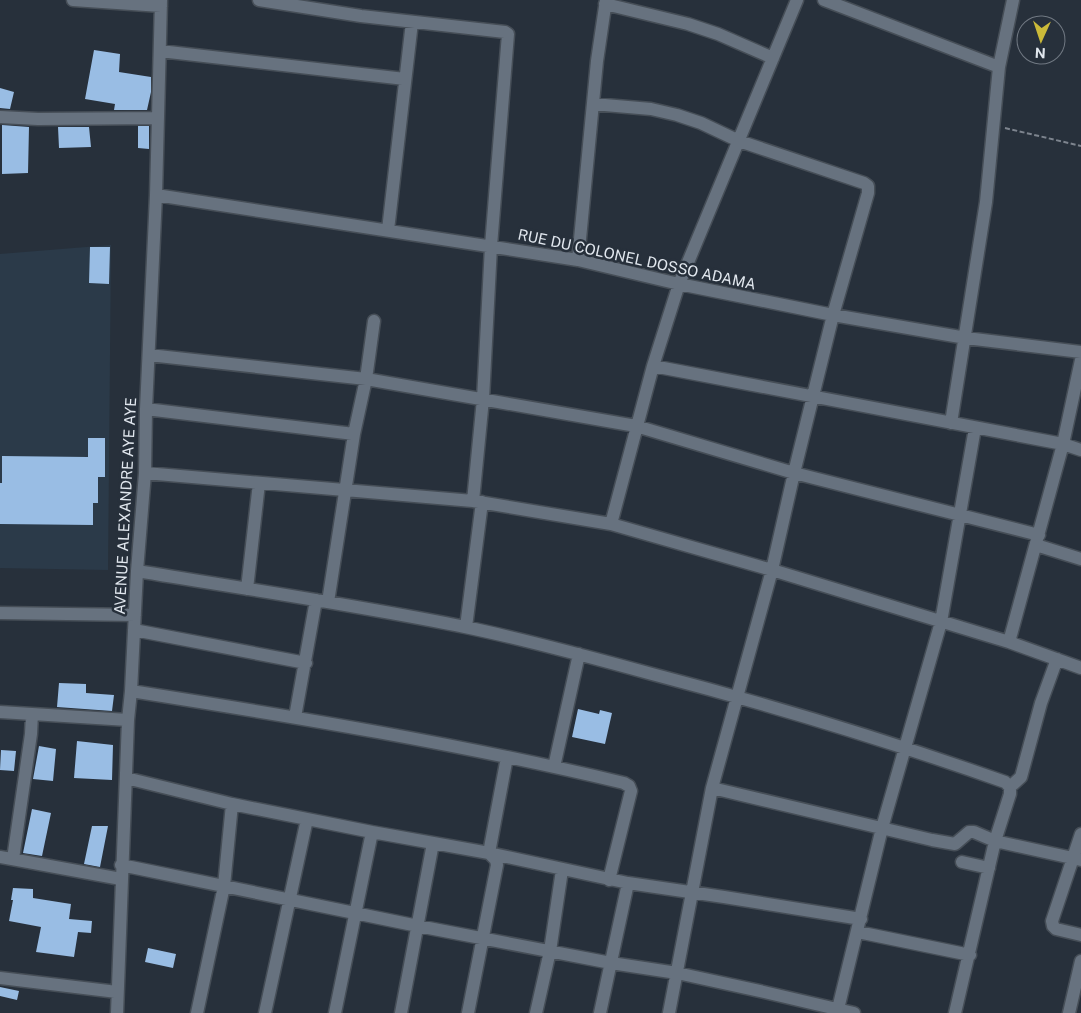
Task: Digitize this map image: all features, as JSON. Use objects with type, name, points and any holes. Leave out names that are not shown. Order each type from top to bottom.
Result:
[{"type":"street","points":[[73,0],[161,3]]},
{"type":"street","points":[[259,0],[412,22],[505,32],[508,34],[491,246],[477,501],[466,627]]},
{"type":"street","points":[[611,524],[653,366],[679,284],[798,0]]},
{"type":"street","points":[[824,0],[999,67]]},
{"type":"street","points":[[951,423],[966,338],[986,202],[999,67],[1013,0]]},
{"type":"street","points":[[578,260],[597,61],[605,2],[718,34],[773,58]]},
{"type":"street","name":"AVENUE ALEXANDRE AYE AYE","points":[[117,1013],[128,720],[145,473],[146,409],[156,195],[161,3]]},
{"type":"street","points":[[388,230],[412,22]]},
{"type":"street","points":[[160,51],[405,79]]},
{"type":"street","points":[[593,104],[651,109],[677,115],[701,123],[739,141],[864,183],[868,186],[868,193],[833,315],[772,570],[712,788],[694,892],[669,1013]]},
{"type":"street","points":[[0,117],[38,119],[157,118]]},
{"type":"street","name":"RUE DU COLONEL DOSSO ADAMA","points":[[156,195],[578,260],[679,284],[833,315],[966,338],[1081,352]]},
{"type":"street","points":[[295,718],[346,490],[354,434],[366,379],[374,321]]},
{"type":"street","points":[[149,355],[366,379],[636,426],[794,473],[960,514],[1037,540],[1081,558]]},
{"type":"street","points":[[1009,642],[1063,444],[1081,360]]},
{"type":"street","points":[[653,366],[1063,444],[1081,450]]},
{"type":"street","points":[[146,409],[354,434]]},
{"type":"street","points":[[838,1011],[882,828],[941,622],[975,428]]},
{"type":"street","points":[[145,473],[477,501],[611,524],[772,570],[1009,642],[1081,668]]},
{"type":"street","points":[[247,589],[259,483]]},
{"type":"street","points":[[137,571],[466,627],[579,654],[738,696],[905,747],[1005,782],[1010,787],[1010,794],[995,841],[955,1013]]},
{"type":"street","points":[[0,613],[135,615]]},
{"type":"street","points":[[134,630],[306,663]]},
{"type":"street","points":[[554,767],[579,654]]},
{"type":"street","points":[[1010,787],[1021,777],[1041,703],[1057,660]]},
{"type":"street","points":[[131,691],[426,740],[624,782],[631,791],[609,880]]},
{"type":"street","points":[[0,712],[128,720]]},
{"type":"street","points":[[13,859],[31,734],[32,714]]},
{"type":"street","points":[[488,853],[507,757]]},
{"type":"street","points":[[126,778],[307,820],[488,853],[609,880],[694,892],[859,926],[970,955]]},
{"type":"street","points":[[712,788],[955,844],[969,832],[980,834],[995,841],[1077,859]]},
{"type":"street","points":[[197,1013],[224,886],[232,804]]},
{"type":"street","points":[[265,1013],[307,820]]},
{"type":"street","points":[[335,1013],[372,832]]},
{"type":"street","points":[[1081,834],[1077,859],[1052,921],[1056,929],[1081,935]]},
{"type":"street","points":[[401,1013],[433,843]]},
{"type":"street","points":[[468,1013],[497,865],[496,860],[488,853]]},
{"type":"street","points":[[0,857],[121,879]]},
{"type":"street","points":[[962,862],[989,868]]},
{"type":"street","points":[[122,865],[418,926],[676,974],[854,1013]]},
{"type":"street","points":[[536,1013],[550,951],[562,870]]},
{"type":"street","points":[[600,1013],[628,883]]},
{"type":"street","points":[[1069,1013],[1081,961]]},
{"type":"street","points":[[0,978],[117,992]]},
{"type":"path","points":[[994,125],[1081,146]]},
{"type":"shaded area","points":[[111,245],[108,570],[0,568],[0,254]]},
{"type":"building","points":[[94,50],[120,54],[119,72],[151,77],[151,92],[147,110],[114,110],[115,104],[85,99]]},
{"type":"building","points":[[0,88],[14,92],[10,109],[0,108]]},
{"type":"building","points":[[2,125],[29,127],[28,173],[2,174]]},
{"type":"building","points":[[138,126],[149,126],[149,149],[138,148]]},
{"type":"building","points":[[58,127],[89,127],[91,147],[59,148]]},
{"type":"building","points":[[90,247],[110,247],[109,284],[89,283]]},
{"type":"building","points":[[88,438],[105,438],[105,477],[98,477],[98,503],[93,503],[93,525],[0,524],[2,456],[88,457]]},
{"type":"building","points":[[59,683],[86,684],[86,693],[114,695],[112,711],[57,707]]},
{"type":"building","points":[[578,709],[599,714],[600,710],[612,713],[605,744],[572,737]]},
{"type":"building","points":[[77,741],[113,745],[112,780],[74,778]]},
{"type":"building","points":[[39,746],[56,749],[53,781],[33,779]]},
{"type":"building","points":[[1,750],[16,751],[14,771],[0,770]]},
{"type":"building","points":[[32,809],[51,813],[42,856],[23,853]]},
{"type":"building","points":[[92,826],[108,826],[100,867],[84,864]]},
{"type":"building","points":[[13,888],[33,889],[33,898],[71,904],[69,919],[92,921],[91,933],[78,932],[74,957],[36,952],[41,927],[9,921]]},
{"type":"building","points":[[148,948],[176,954],[173,968],[145,962]]},
{"type":"building","points":[[0,987],[19,991],[17,1000],[0,996]]}]
